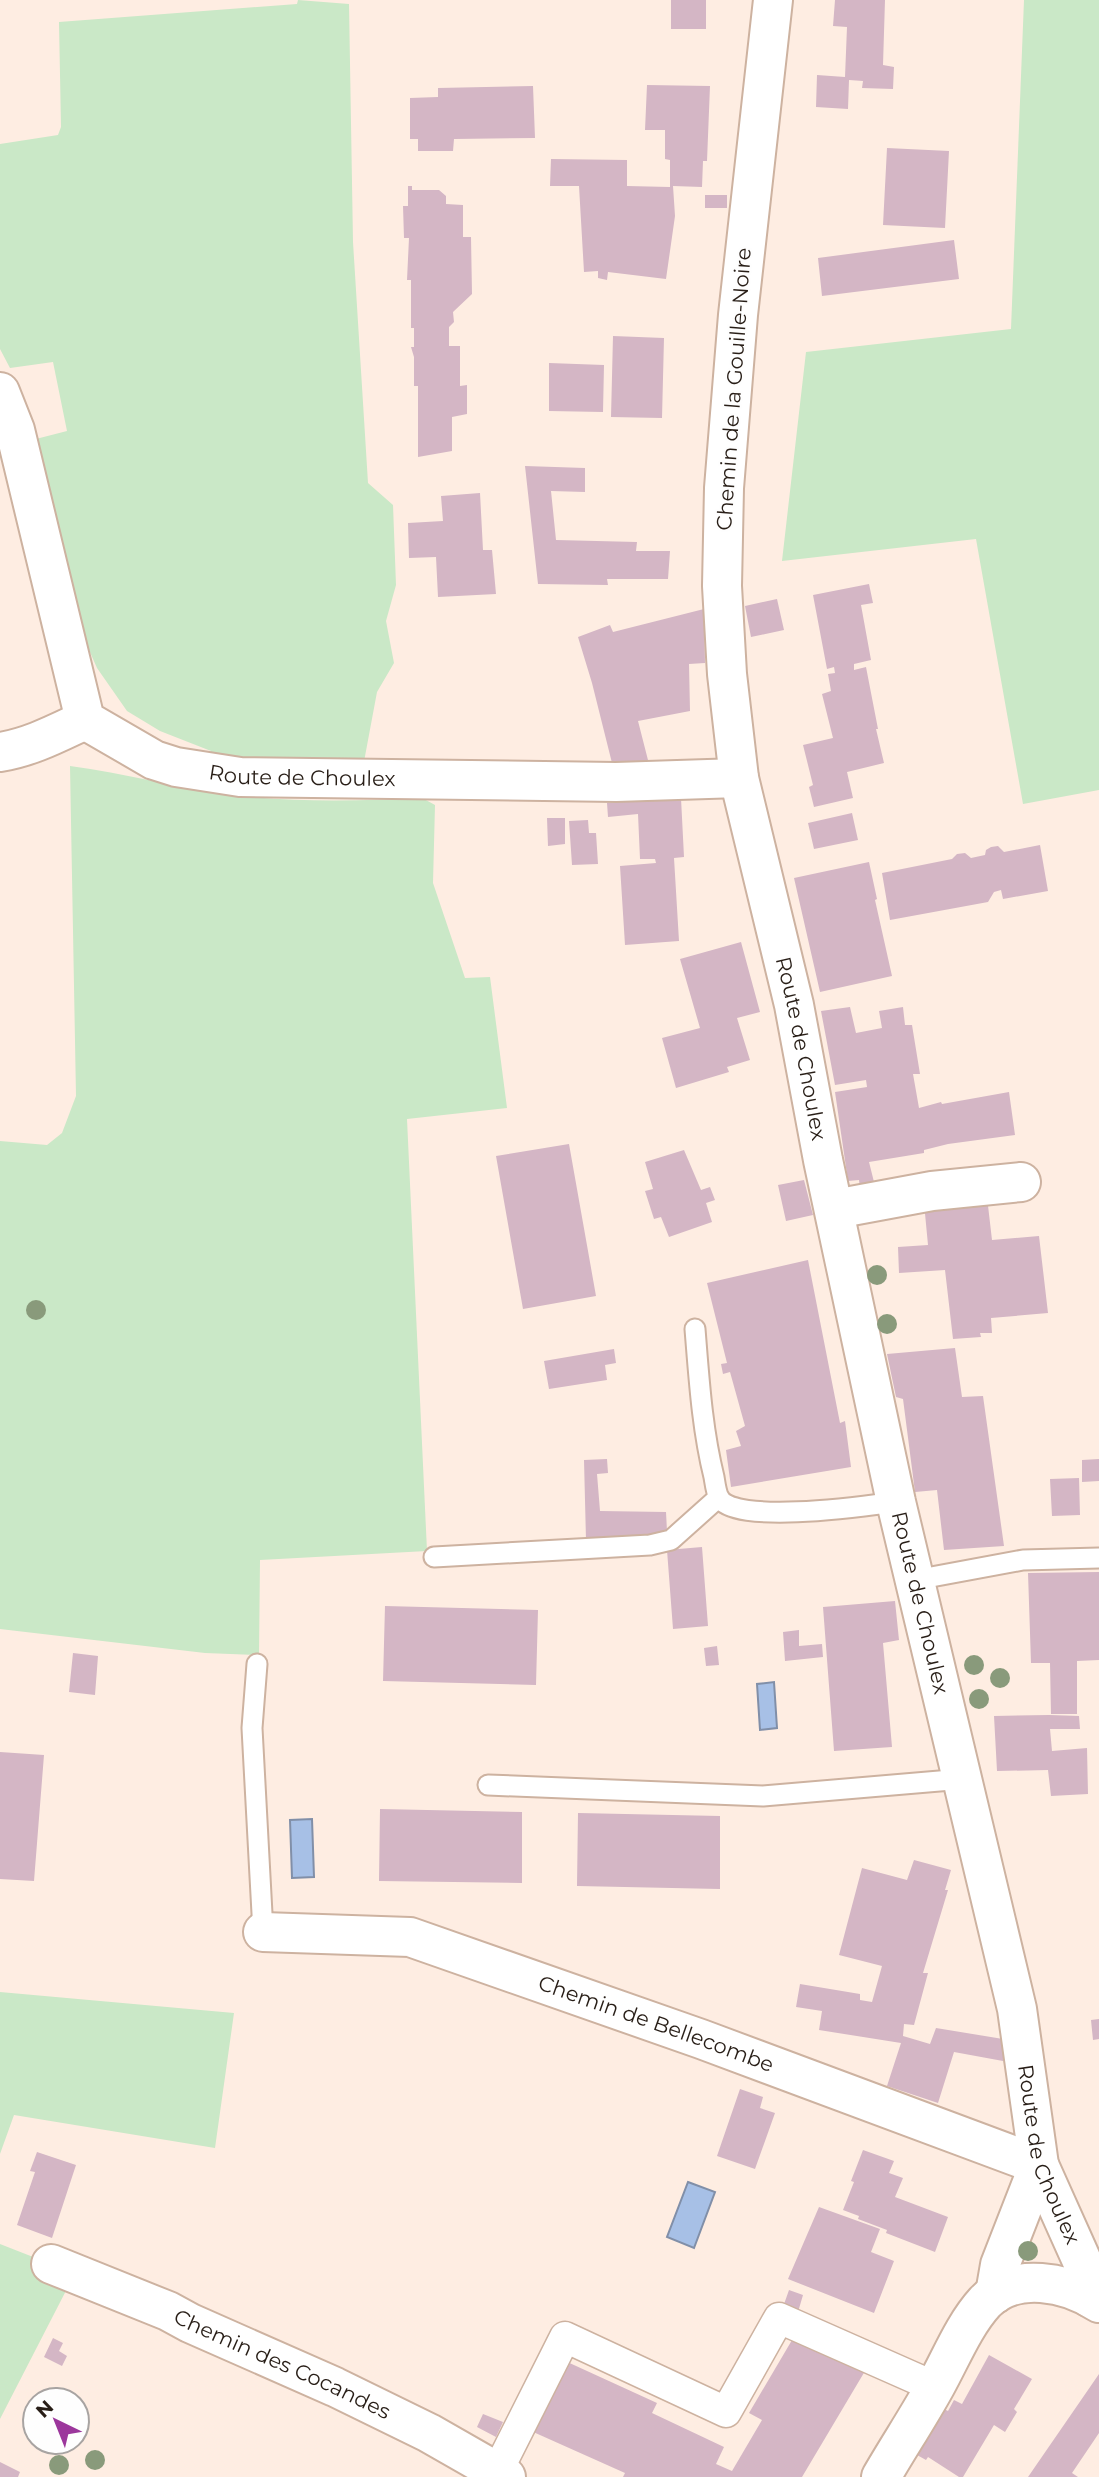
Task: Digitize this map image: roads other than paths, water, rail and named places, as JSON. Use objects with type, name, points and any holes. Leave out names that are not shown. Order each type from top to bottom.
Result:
[{"type":"street","name":"Chemin de la Gouille-Noire","points":[[739,778],[727,674],[722,586],[724,488],[740,290],[773,0]]},
{"type":"street","points":[[0,392],[15,430],[85,720],[19,749],[0,752]]},
{"type":"street","name":"Route de Choulex","points":[[85,720],[155,760],[176,767],[240,777],[617,782],[739,778],[794,1005],[896,1502],[1017,2009],[1039,2165],[1082,2261],[1094,2300]]},
{"type":"street","points":[[835,1209],[932,1191],[1021,1182]]},
{"type":"street","name":"Chemin de Bellecombe","points":[[263,1932],[410,1937],[701,2039],[1039,2165]]},
{"type":"street","points":[[1011,2288],[1000,2265],[1039,2165]]},
{"type":"street","name":"Chemin des Cocandes","points":[[51,2264],[168,2311],[335,2387],[429,2433],[502,2475]]},
{"type":"street","points":[[881,2477],[974,2317],[1011,2288],[1056,2285],[1094,2300]]},
{"type":"street","points":[[502,2475],[565,2337],[726,2412],[779,2318],[935,2387]]},
{"type":"lane","points":[[695,1329],[708,1453],[719,1497],[727,1505],[769,1512],[833,1511],[896,1502]]},
{"type":"lane","points":[[434,1556],[650,1545],[671,1540],[719,1497]]},
{"type":"lane","points":[[915,1580],[1023,1560],[1099,1558]]},
{"type":"lane","points":[[257,1664],[252,1728],[263,1932]]},
{"type":"lane","points":[[488,1785],[762,1796],[963,1779]]},
{"type":"water","points":[[774,1682],[777,1728],[760,1730],[757,1684]]},
{"type":"water","points":[[312,1819],[314,1877],[292,1878],[290,1820]]},
{"type":"water","points":[[688,2182],[715,2192],[694,2248],[667,2237]]}]
